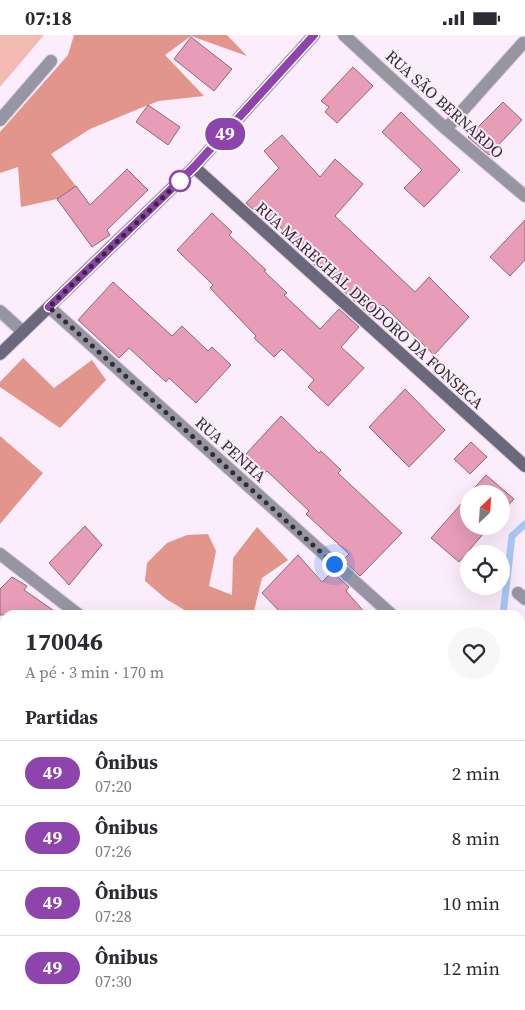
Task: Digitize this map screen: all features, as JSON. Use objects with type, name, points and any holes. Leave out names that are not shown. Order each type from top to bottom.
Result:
[{"type":"main road","points":[[0,354],[194,167],[314,35]]},
{"type":"main road","name":"RUA MARECHAL DEODORO DA FONSECA","points":[[194,167],[525,466]]},
{"type":"street","name":"RUA SÃO BERNARDO","points":[[344,35],[446,129],[525,196]]},
{"type":"street","points":[[446,129],[523,43]]},
{"type":"street","points":[[0,119],[51,61]]},
{"type":"street","name":"RUA PENHA","points":[[49,307],[386,610]]},
{"type":"street","points":[[0,311],[23,332]]},
{"type":"street","points":[[0,554],[73,610]]},
{"type":"shaded area","points":[[0,35],[44,35],[0,87]]},
{"type":"shaded area","points":[[74,35],[227,35],[247,56],[191,36],[165,55],[204,96],[159,101],[90,129],[51,154],[76,186],[57,199],[21,207],[18,167],[0,173],[0,132],[68,55]]},
{"type":"shaded area","points":[[23,358],[54,388],[92,360],[106,380],[60,428],[0,387],[0,382]]},
{"type":"shaded area","points":[[0,436],[43,473],[0,524]]},
{"type":"shaded area","points":[[257,527],[288,560],[262,578],[254,610],[185,610],[166,599],[145,581],[147,563],[167,543],[187,535],[208,534],[216,551],[209,586],[232,595],[233,558]]},
{"type":"building","points":[[191,37],[232,69],[214,91],[174,59]]},
{"type":"building","points":[[353,67],[373,86],[337,123],[325,112],[329,107],[321,101]]},
{"type":"building","points":[[503,102],[522,120],[489,155],[468,137]]},
{"type":"building","points":[[148,105],[180,127],[168,145],[136,122]]},
{"type":"building","points":[[401,112],[460,170],[424,207],[404,188],[422,170],[382,132]]},
{"type":"building","points":[[282,135],[320,177],[335,159],[363,184],[335,216],[415,292],[429,277],[469,317],[434,355],[383,305],[372,317],[308,259],[311,255],[270,218],[266,221],[246,203],[279,168],[264,151]]},
{"type":"building","points":[[127,169],[148,190],[107,230],[110,235],[92,247],[57,199],[76,186],[90,205]]},
{"type":"building","points":[[212,213],[232,232],[229,235],[287,293],[284,295],[320,329],[339,309],[359,327],[341,347],[364,368],[328,406],[308,387],[314,380],[282,349],[274,357],[254,338],[256,336],[210,288],[213,285],[177,250]]},
{"type":"building","points":[[525,220],[525,260],[510,276],[490,257]]},
{"type":"building","points":[[113,282],[172,336],[182,326],[208,351],[212,347],[231,365],[196,403],[169,378],[166,382],[129,348],[119,358],[78,320]]},
{"type":"building","points":[[405,389],[445,430],[409,467],[369,427]]},
{"type":"building","points":[[281,416],[319,453],[321,451],[341,470],[338,473],[402,533],[360,576],[343,560],[349,554],[306,514],[309,511],[246,454]]},
{"type":"building","points":[[471,442],[487,457],[470,474],[454,459]]},
{"type":"building","points":[[486,475],[498,485],[477,485]]},
{"type":"building","points":[[460,505],[460,535],[482,535],[474,545],[460,545],[459,562],[431,538]]},
{"type":"building","points":[[85,526],[102,545],[69,585],[49,563]]},
{"type":"building","points":[[298,555],[322,582],[332,572],[349,587],[346,591],[363,610],[278,610],[262,593]]},
{"type":"building","points":[[12,577],[27,586],[24,590],[53,610],[0,610],[0,589]]},
{"type":"waterway","points":[[504,610],[512,536],[525,524]]},
{"type":"bus line","name":"49","points":[[49,307],[194,167],[314,35]]},
{"type":"route","points":[[180,181],[49,307],[334,564]]}]
